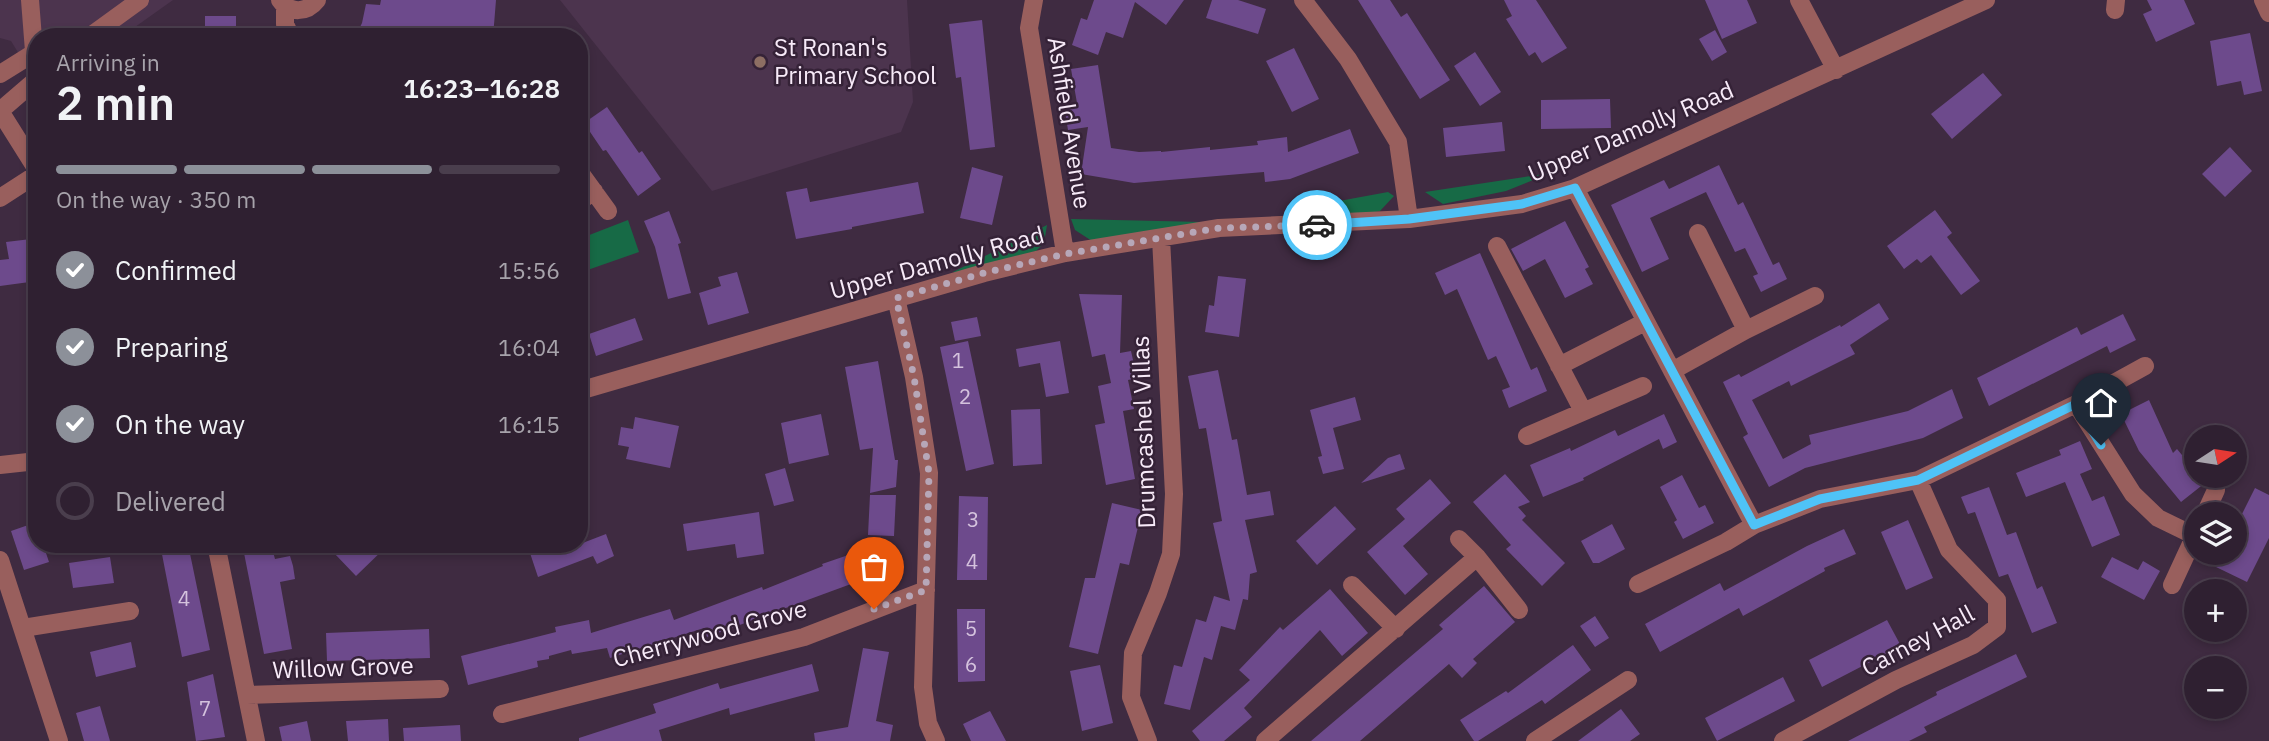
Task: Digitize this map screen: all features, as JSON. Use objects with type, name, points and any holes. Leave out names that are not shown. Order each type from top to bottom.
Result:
[{"type":"street","points":[[30,0],[33,28]]},
{"type":"street","points":[[101,28],[140,0]]},
{"type":"street","points":[[283,3],[298,11],[312,7],[317,0]]},
{"type":"street","name":"Ashfield Avenue","points":[[1034,0],[1029,28],[1065,254]]},
{"type":"street","points":[[1303,0],[1348,59],[1398,142],[1409,219]]},
{"type":"street","points":[[1799,0],[1836,70]]},
{"type":"street","name":"Upper Damolly Road","points":[[588,388],[984,273],[1065,254],[1219,228],[1409,219],[1522,204],[1575,188],[1986,0]]},
{"type":"street","points":[[2263,0],[2269,13]]},
{"type":"street","points":[[283,3],[287,28]]},
{"type":"street","points":[[0,74],[28,56]]},
{"type":"street","points":[[28,87],[0,111],[28,157]]},
{"type":"street","points":[[0,198],[28,178]]},
{"type":"street","points":[[1575,188],[1754,525]]},
{"type":"street","points":[[588,198],[608,211]]},
{"type":"street","points":[[1698,233],[1746,330]]},
{"type":"street","name":"Drumcashel Villas","points":[[1148,741],[1131,697],[1133,653],[1171,554],[1174,494],[1161,238]]},
{"type":"street","points":[[1497,246],[1583,411]]},
{"type":"street","points":[[1672,371],[1815,296]]},
{"type":"street","points":[[896,298],[914,377],[929,473],[923,687],[928,723],[936,741]]},
{"type":"street","points":[[1559,366],[1645,322]]},
{"type":"street","points":[[1638,584],[1726,542],[1754,525],[1820,499],[1918,480],[2076,404],[2145,366]]},
{"type":"street","points":[[1527,436],[1643,386]]},
{"type":"street","points":[[2076,404],[2133,494],[2158,518],[2184,529]]},
{"type":"street","points":[[0,465],[28,462]]},
{"type":"street","name":"Carney Hall","points":[[1783,741],[1896,680],[1973,645],[1997,627],[1997,600],[1949,550],[1918,480]]},
{"type":"street","points":[[2210,502],[2216,490]]},
{"type":"street","points":[[1459,539],[1477,557],[1519,610]]},
{"type":"street","name":"Willow Grove","points":[[218,553],[256,741]]},
{"type":"street","points":[[1265,741],[1477,557]]},
{"type":"street","points":[[0,560],[59,741]]},
{"type":"street","points":[[2172,585],[2184,560]]},
{"type":"street","points":[[1352,584],[1396,629]]},
{"type":"street","name":"Cherrywood Grove","points":[[502,714],[804,637],[926,590]]},
{"type":"street","points":[[23,628],[130,611]]},
{"type":"street","points":[[1535,741],[1628,680]]},
{"type":"street","name":"Willow Grove","points":[[247,695],[440,690]]},
{"type":"shaded area","points":[[0,0],[173,0],[134,28],[28,28],[28,68],[11,41],[0,38]]},
{"type":"shaded area","name":"St Ronan's Primary School","points":[[560,0],[907,0],[913,102],[901,132],[712,191],[588,35],[588,28],[582,28]]},
{"type":"green space","points":[[1551,173],[1506,191],[1443,204],[1425,192]]},
{"type":"green space","points":[[1388,192],[1394,196],[1380,211],[1346,218],[1290,210]]},
{"type":"green space","points":[[1071,219],[1203,222],[1092,241],[1075,230]]},
{"type":"green space","points":[[628,220],[639,252],[588,270],[588,236]]},
{"type":"green space","points":[[1047,225],[1044,243],[1036,251],[953,272]]},
{"type":"building","points":[[381,0],[496,0],[494,28],[360,28],[366,4],[380,5]]},
{"type":"building","points":[[1094,0],[1184,0],[1166,25],[1135,2],[1123,38],[1106,32],[1098,55],[1072,45],[1081,18],[1087,20]]},
{"type":"building","points":[[1212,0],[1238,0],[1266,9],[1258,34],[1206,18]]},
{"type":"building","points":[[1358,0],[1390,0],[1401,17],[1407,13],[1450,80],[1420,99]]},
{"type":"building","points":[[1504,0],[1536,0],[1567,48],[1542,63],[1535,52],[1529,56],[1506,19],[1512,16]]},
{"type":"building","points":[[1705,0],[1747,0],[1757,23],[1722,39]]},
{"type":"building","points":[[2147,0],[2184,0],[2195,24],[2156,42],[2143,14],[2152,10]]},
{"type":"building","points":[[205,16],[236,16],[236,28],[205,28]]},
{"type":"building","points":[[982,20],[995,147],[970,150],[961,77],[956,78],[949,24]]},
{"type":"building","points":[[1715,30],[1727,52],[1712,61],[1699,39]]},
{"type":"building","points":[[2250,33],[2262,91],[2244,95],[2241,81],[2217,86],[2210,41]]},
{"type":"building","points":[[1294,48],[1319,99],[1292,112],[1266,61]]},
{"type":"building","points":[[1475,52],[1501,92],[1480,106],[1454,66]]},
{"type":"building","points":[[1098,65],[1111,148],[1139,152],[1210,147],[1210,150],[1258,145],[1257,141],[1287,137],[1288,152],[1350,129],[1359,153],[1290,179],[1265,182],[1264,172],[1134,183],[1081,174],[1088,127],[1068,130],[1064,105],[1077,103],[1071,69]]},
{"type":"building","points":[[1983,73],[2002,95],[1952,139],[1931,114]]},
{"type":"building","points":[[1610,99],[1611,128],[1541,129],[1541,100]]},
{"type":"building","points":[[607,107],[661,179],[638,196],[588,129],[588,120]]},
{"type":"building","points":[[1502,122],[1505,151],[1446,157],[1443,128]]},
{"type":"building","points":[[2230,147],[2252,171],[2225,197],[2202,174]]},
{"type":"building","points":[[1719,165],[1738,205],[1743,202],[1773,265],[1779,262],[1787,279],[1761,292],[1753,276],[1758,274],[1745,248],[1735,252],[1706,192],[1650,218],[1669,259],[1642,272],[1611,205],[1664,180],[1669,189]]},
{"type":"building","points":[[972,167],[1003,176],[992,225],[960,218]]},
{"type":"building","points":[[918,182],[924,213],[796,239],[786,192],[807,188],[810,202]]},
{"type":"building","points":[[1935,210],[1952,233],[1947,237],[1980,281],[1961,295],[1931,255],[1921,263],[1917,259],[1904,269],[1887,246]]},
{"type":"building","points":[[669,211],[681,243],[678,244],[691,293],[668,299],[655,247],[644,221]]},
{"type":"building","points":[[1565,221],[1589,267],[1585,269],[1593,284],[1565,298],[1545,259],[1523,271],[1511,249]]},
{"type":"building","points":[[28,239],[28,282],[0,286],[0,260],[9,259],[6,242]]},
{"type":"building","points":[[1480,253],[1531,370],[1537,367],[1547,391],[1509,408],[1502,390],[1510,387],[1496,356],[1488,360],[1457,289],[1445,295],[1435,273]]},
{"type":"building","points":[[737,272],[749,313],[708,325],[699,293],[721,286],[718,277]]},
{"type":"building","points":[[1218,276],[1246,279],[1239,337],[1205,332],[1209,305],[1214,306]]},
{"type":"building","points":[[1079,294],[1122,295],[1120,353],[1131,351],[1137,378],[1128,380],[1134,409],[1123,411],[1135,479],[1106,485],[1095,425],[1105,423],[1098,386],[1111,383],[1105,354],[1092,357]]},
{"type":"building","points":[[1879,303],[1889,319],[1850,345],[1855,354],[1791,386],[1789,381],[1752,400],[1783,459],[1811,444],[1809,435],[1908,411],[1952,389],[1963,418],[1923,438],[1805,468],[1769,487],[1743,437],[1748,434],[1723,382],[1739,374],[1741,377],[1840,325],[1841,327]]},
{"type":"building","points":[[2123,314],[2136,340],[2110,353],[2107,346],[1989,406],[1977,378],[2077,327],[2081,335]]},
{"type":"building","points":[[977,317],[981,336],[955,341],[951,322]]},
{"type":"building","points":[[635,318],[643,340],[596,356],[589,334]]},
{"type":"building","points":[[968,341],[994,464],[966,471],[940,347]]},
{"type":"building","points":[[1060,341],[1069,393],[1046,397],[1040,363],[1019,367],[1016,349]]},
{"type":"building","points":[[878,361],[895,460],[898,460],[896,487],[870,493],[873,448],[860,450],[845,367]]},
{"type":"building","points":[[1218,370],[1232,440],[1237,439],[1247,495],[1270,491],[1274,515],[1245,520],[1257,572],[1250,574],[1248,600],[1243,599],[1235,630],[1221,626],[1212,660],[1204,657],[1190,710],[1164,704],[1174,665],[1182,667],[1196,619],[1206,622],[1214,596],[1230,601],[1213,523],[1222,521],[1206,428],[1199,429],[1188,376]]},
{"type":"building","points":[[1355,397],[1361,420],[1333,428],[1344,469],[1323,474],[1318,457],[1322,456],[1310,410]]},
{"type":"building","points":[[2149,400],[2173,453],[2177,449],[2184,457],[2184,488],[2199,488],[2181,502],[2139,451],[2121,414]]},
{"type":"building","points":[[1040,409],[1042,464],[1013,466],[1011,410]]},
{"type":"building","points":[[821,414],[829,455],[789,464],[781,423]]},
{"type":"building","points":[[1664,414],[1677,442],[1663,449],[1659,439],[1583,478],[1584,480],[1543,497],[1530,465],[1570,448],[1571,451],[1615,430],[1618,436]]},
{"type":"building","points":[[635,417],[679,426],[670,468],[626,459],[629,447],[618,445],[621,427],[633,429]]},
{"type":"building","points":[[2080,441],[2092,469],[2080,474],[2092,501],[2104,496],[2120,535],[2092,547],[2065,482],[2026,497],[2016,473],[2061,455],[2059,450]]},
{"type":"building","points":[[1400,454],[1405,469],[1361,483],[1388,458]]},
{"type":"building","points":[[785,468],[794,501],[774,506],[765,474]]},
{"type":"building","points":[[1505,474],[1530,502],[1518,507],[1526,516],[1522,520],[1565,563],[1542,586],[1506,549],[1511,545],[1473,502]]},
{"type":"building","points":[[1682,475],[1699,508],[1705,505],[1714,523],[1683,539],[1674,522],[1677,520],[1660,487]]},
{"type":"building","points":[[1430,479],[1451,503],[1403,546],[1428,574],[1405,595],[1367,552],[1405,519],[1396,509]]},
{"type":"building","points":[[1989,487],[2007,535],[2016,532],[2037,589],[2042,586],[2057,623],[2032,633],[2008,574],[1999,577],[1975,512],[1968,514],[1961,497]]},
{"type":"building","points":[[2255,488],[2269,495],[2269,538],[2247,582],[2247,579],[2241,579],[2216,567],[2247,565],[2247,504]]},
{"type":"building","points":[[870,495],[896,495],[894,536],[868,535]]},
{"type":"building","points":[[959,496],[988,497],[987,580],[957,580]]},
{"type":"building","points":[[1112,503],[1142,510],[1129,565],[1120,563],[1098,654],[1069,647],[1085,578],[1095,578]]},
{"type":"building","points":[[1335,506],[1356,529],[1317,565],[1296,541]]},
{"type":"building","points":[[759,512],[764,554],[737,558],[735,544],[687,551],[683,524]]},
{"type":"building","points":[[1908,520],[1933,578],[1906,590],[1881,532]]},
{"type":"building","points":[[1612,524],[1625,549],[1599,563],[1593,563],[1581,541]]},
{"type":"building","points":[[28,525],[28,553],[46,553],[49,562],[24,570],[11,531]]},
{"type":"building","points":[[1844,529],[1856,554],[1824,568],[1825,571],[1743,616],[1739,608],[1660,652],[1645,624],[1720,583],[1724,591]]},
{"type":"building","points":[[606,534],[614,556],[597,564],[593,556],[538,577],[530,553],[588,553],[588,541]]},
{"type":"building","points":[[860,551],[870,577],[707,637],[704,628],[610,658],[607,648],[572,654],[571,650],[537,661],[538,667],[468,685],[461,656],[556,632],[555,627],[589,620],[591,633],[670,609],[674,620],[762,587],[763,590],[823,566],[822,564]]},
{"type":"building","points":[[162,553],[190,553],[210,650],[182,657]]},
{"type":"building","points":[[244,553],[273,553],[275,559],[290,556],[293,566],[295,579],[280,582],[292,649],[264,654]]},
{"type":"building","points":[[334,553],[380,553],[356,576]]},
{"type":"building","points":[[110,557],[114,583],[73,588],[69,563]]},
{"type":"building","points":[[2112,557],[2138,570],[2143,561],[2160,571],[2144,600],[2101,577]]},
{"type":"building","points":[[1484,586],[1515,622],[1473,659],[1477,663],[1462,678],[1449,664],[1360,741],[1311,741],[1443,629],[1439,625]]},
{"type":"building","points":[[1330,589],[1368,633],[1342,656],[1320,630],[1244,708],[1252,717],[1224,741],[1200,741],[1192,731],[1250,680],[1239,670],[1280,627],[1283,630]]},
{"type":"building","points":[[957,609],[985,609],[985,681],[958,682]]},
{"type":"building","points":[[1595,616],[1609,638],[1595,647],[1580,626]]},
{"type":"building","points":[[1887,620],[1901,646],[1822,687],[1809,660]]},
{"type":"building","points":[[429,629],[430,658],[327,661],[326,633]]},
{"type":"building","points":[[131,642],[136,667],[96,677],[90,652]]},
{"type":"building","points":[[1573,645],[1591,670],[1545,704],[1542,700],[1474,741],[1460,720],[1506,691],[1508,693]]},
{"type":"building","points":[[863,648],[889,652],[876,721],[893,725],[890,741],[815,741],[814,733],[848,727]]},
{"type":"building","points":[[2016,654],[2027,677],[1924,727],[1927,732],[1909,741],[1848,741],[1937,695],[1936,692]]},
{"type":"building","points":[[812,664],[819,691],[730,715],[729,708],[659,730],[662,741],[579,741],[579,738],[656,713],[653,704],[718,683],[720,689]]},
{"type":"building","points":[[1100,665],[1113,723],[1082,731],[1070,671]]},
{"type":"building","points":[[213,674],[225,737],[196,741],[187,682]]},
{"type":"building","points":[[1783,677],[1795,701],[1717,741],[1705,718]]},
{"type":"building","points":[[100,706],[110,741],[84,741],[76,713]]},
{"type":"building","points":[[1621,709],[1640,734],[1630,741],[1578,741]]},
{"type":"building","points":[[990,711],[1006,741],[971,741],[963,724]]},
{"type":"building","points":[[388,719],[389,741],[348,741],[346,721]]},
{"type":"building","points":[[307,721],[311,741],[282,741],[279,727]]},
{"type":"building","points":[[460,725],[461,741],[404,741],[403,728]]},
{"type":"way so far","points":[[874,609],[926,590],[929,473],[914,377],[896,298],[1065,254],[1219,228],[1317,225]]},
{"type":"place","name":"St Ronan's Primary School","points":[[760,62]]},
{"type":"route","points":[[1317,225],[1409,219],[1522,204],[1575,188],[1754,525],[1820,499],[1918,480],[2076,404],[2101,445]]}]
